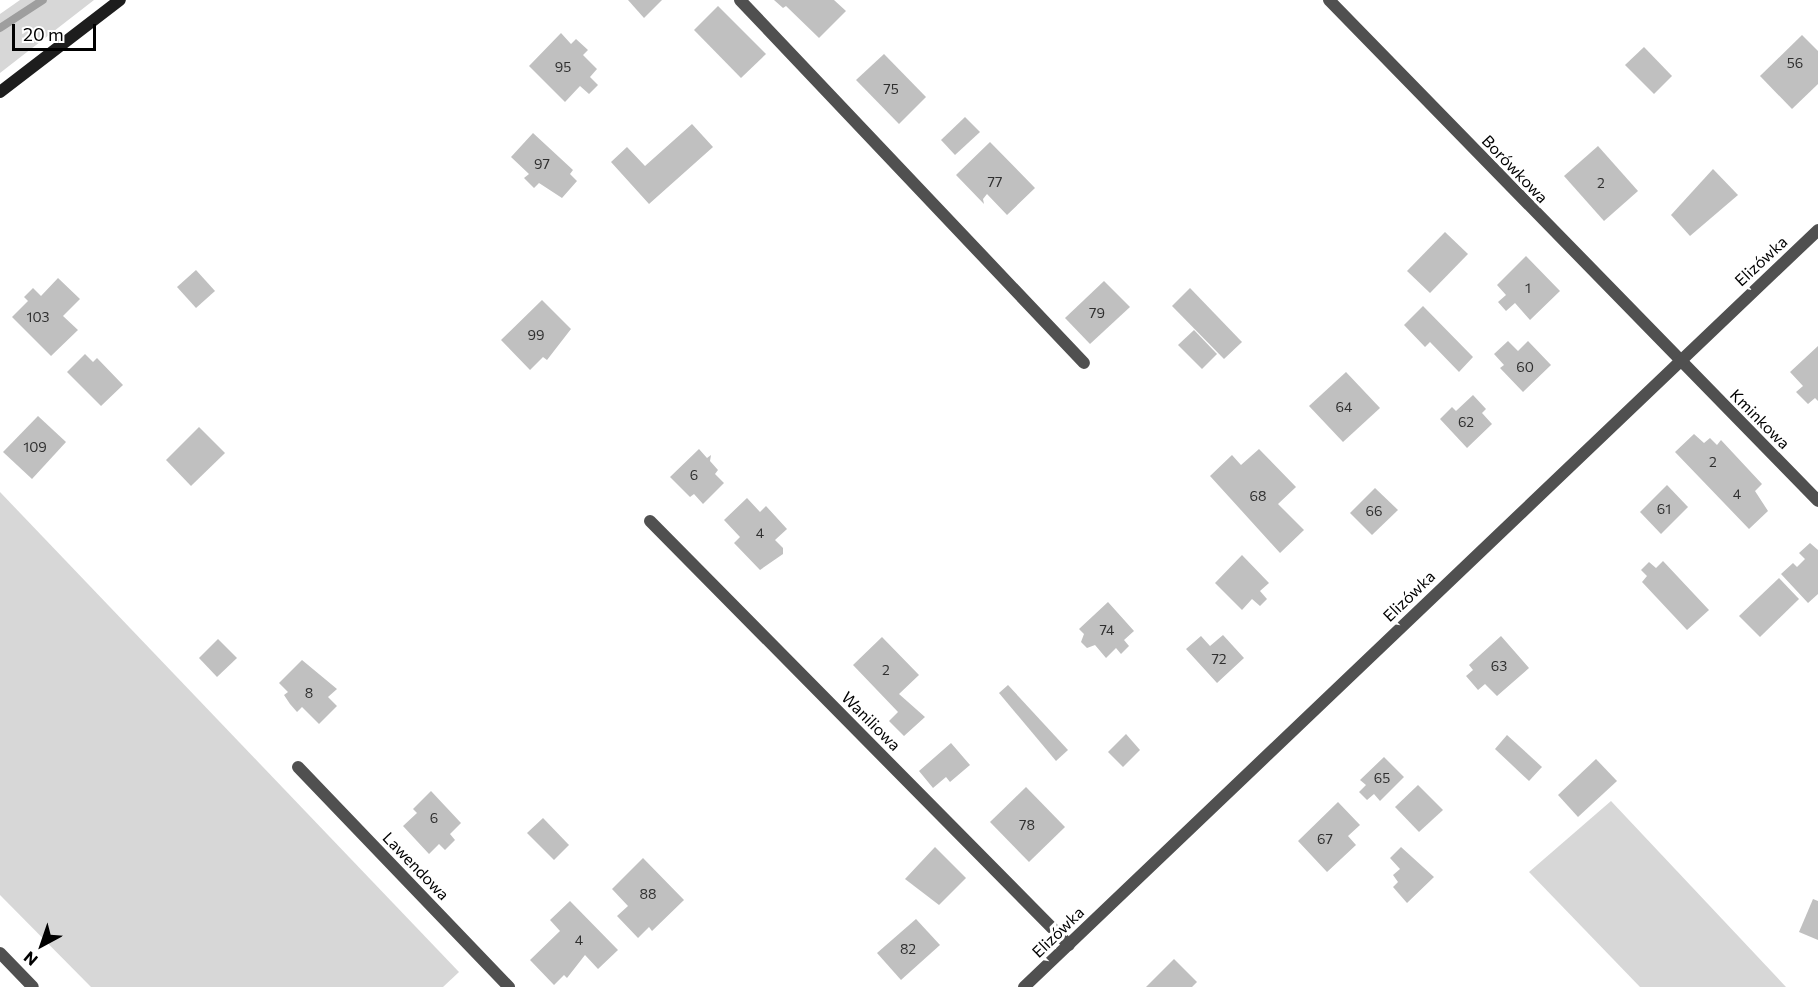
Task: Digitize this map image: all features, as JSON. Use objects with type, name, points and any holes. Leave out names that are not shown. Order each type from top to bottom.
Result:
[{"type":"street","points":[[0,92],[120,0]]},
{"type":"street","points":[[740,0],[1084,363]]},
{"type":"street","name":"Borówkowa","points":[[1329,0],[1678,360]]},
{"type":"street","name":"Elizówka","points":[[1024,987],[1678,360],[1818,230]]},
{"type":"street","name":"Kminkowa","points":[[1678,360],[1818,501]]},
{"type":"street","name":"Waniliowa","points":[[650,521],[1069,945]]},
{"type":"street","name":"Lawendowa","points":[[298,767],[510,987]]},
{"type":"street","points":[[0,953],[33,987]]},
{"type":"shaded area","points":[[20,0],[94,0],[0,73],[0,14]]},
{"type":"shaded area","points":[[0,492],[459,972],[443,987],[91,987],[0,895]]},
{"type":"shaded area","points":[[1611,801],[1786,987],[1640,987],[1529,872]]},
{"type":"building","points":[[628,0],[662,0],[644,18]]},
{"type":"building","points":[[774,0],[834,0],[846,11],[819,38],[786,6],[783,8]]},
{"type":"building","points":[[718,6],[766,54],[741,78],[694,30]]},
{"type":"building","points":[[561,33],[571,44],[576,39],[588,50],[583,55],[597,69],[590,77],[598,85],[589,94],[580,86],[565,102],[529,66]]},
{"type":"building","points":[[1802,35],[1818,51],[1818,84],[1792,109],[1760,76]]},
{"type":"building","points":[[1644,47],[1672,76],[1654,94],[1625,65]]},
{"type":"building","points":[[884,54],[926,97],[899,124],[856,80]]},
{"type":"building","points":[[965,117],[980,132],[955,155],[941,140]]},
{"type":"building","points":[[692,124],[713,147],[649,204],[611,162],[627,147],[645,166]]},
{"type":"building","points":[[533,133],[573,170],[570,174],[577,181],[562,198],[539,183],[534,188],[524,178],[529,174],[511,157]]},
{"type":"building","points":[[990,142],[1035,188],[1007,215],[987,194],[983,199],[984,204],[956,175]]},
{"type":"building","points":[[1598,146],[1638,191],[1604,221],[1564,176]]},
{"type":"building","points":[[1713,169],[1738,195],[1690,236],[1671,215]]},
{"type":"building","points":[[1445,232],[1468,254],[1430,293],[1407,271]]},
{"type":"building","points":[[1526,256],[1560,291],[1530,320],[1515,303],[1506,311],[1498,302],[1506,295],[1497,285]]},
{"type":"building","points":[[196,270],[215,291],[196,308],[177,287]]},
{"type":"building","points":[[58,278],[80,299],[63,316],[78,330],[51,356],[12,317],[28,301],[24,297],[33,288],[41,296]]},
{"type":"building","points":[[1104,281],[1130,307],[1090,344],[1065,318]]},
{"type":"building","points":[[1190,288],[1242,342],[1224,359],[1172,306]]},
{"type":"building","points":[[542,300],[571,329],[547,360],[543,357],[530,370],[501,340]]},
{"type":"building","points":[[1423,306],[1473,357],[1459,372],[1430,342],[1425,347],[1404,325]]},
{"type":"building","points":[[1194,330],[1217,354],[1202,369],[1178,345]]},
{"type":"building","points":[[1508,341],[1518,351],[1528,341],[1551,365],[1523,392],[1500,368],[1504,365],[1494,354]]},
{"type":"building","points":[[1818,346],[1818,401],[1815,398],[1808,404],[1796,392],[1803,386],[1790,372]]},
{"type":"building","points":[[85,354],[93,362],[97,358],[123,385],[101,406],[67,372]]},
{"type":"building","points":[[1346,372],[1380,408],[1343,442],[1309,406]]},
{"type":"building","points":[[1473,395],[1486,409],[1482,413],[1492,424],[1467,448],[1440,419],[1452,407],[1456,411]]},
{"type":"building","points":[[38,416],[66,442],[32,479],[3,452]]},
{"type":"building","points":[[199,427],[225,453],[191,486],[166,460]]},
{"type":"building","points":[[1694,434],[1704,443],[1710,438],[1717,445],[1721,440],[1762,484],[1755,491],[1768,511],[1749,529],[1675,452]]},
{"type":"building","points":[[699,449],[707,458],[711,455],[710,461],[718,470],[715,474],[724,483],[703,504],[694,494],[690,497],[670,477]]},
{"type":"building","points":[[1259,449],[1296,487],[1278,504],[1304,530],[1280,553],[1210,476],[1232,455],[1241,465]]},
{"type":"building","points":[[1667,485],[1688,507],[1661,534],[1640,512]]},
{"type":"building","points":[[1375,488],[1398,510],[1372,535],[1350,513]]},
{"type":"building","points":[[747,498],[760,512],[766,506],[787,529],[775,540],[783,548],[783,554],[760,570],[734,543],[740,537],[724,520]]},
{"type":"building","points":[[1810,543],[1818,550],[1818,594],[1808,603],[1781,574],[1793,563],[1797,567],[1805,559],[1799,553]]},
{"type":"building","points":[[1242,555],[1269,583],[1260,591],[1267,599],[1260,606],[1252,599],[1242,610],[1215,583]]},
{"type":"building","points":[[1663,561],[1709,610],[1687,630],[1642,582],[1647,576],[1641,570],[1649,562],[1656,568]]},
{"type":"building","points":[[1779,578],[1799,599],[1760,637],[1739,616]]},
{"type":"building","points":[[1108,602],[1134,631],[1124,640],[1129,646],[1121,654],[1116,648],[1106,658],[1095,645],[1087,648],[1081,642],[1084,634],[1079,629]]},
{"type":"building","points":[[1223,635],[1244,658],[1217,683],[1186,649],[1201,636],[1210,646]]},
{"type":"building","points":[[1501,636],[1529,668],[1497,696],[1485,684],[1478,690],[1466,676],[1473,670],[1469,665]]},
{"type":"building","points":[[882,637],[919,675],[899,694],[925,717],[904,736],[889,721],[898,712],[853,665]]},
{"type":"building","points":[[218,639],[237,658],[217,677],[199,658]]},
{"type":"building","points":[[302,660],[337,689],[328,697],[337,706],[319,724],[302,707],[297,712],[284,695],[288,692],[279,683]]},
{"type":"building","points":[[1008,685],[1068,750],[1056,761],[999,693]]},
{"type":"building","points":[[1126,734],[1140,750],[1123,767],[1108,752]]},
{"type":"building","points":[[1507,735],[1542,767],[1529,781],[1495,749]]},
{"type":"building","points":[[951,743],[970,765],[950,782],[946,777],[933,788],[919,771]]},
{"type":"building","points":[[1384,757],[1404,777],[1380,801],[1374,794],[1367,800],[1359,792],[1366,785],[1360,780]]},
{"type":"building","points":[[1596,759],[1617,781],[1578,817],[1558,795]]},
{"type":"building","points":[[1418,785],[1443,810],[1419,832],[1395,807]]},
{"type":"building","points":[[1026,787],[1065,827],[1029,862],[990,822]]},
{"type":"building","points":[[431,791],[461,823],[450,834],[455,840],[445,850],[439,844],[429,854],[403,826],[417,813],[413,809]]},
{"type":"building","points":[[1338,802],[1360,825],[1348,836],[1356,845],[1327,872],[1298,841]]},
{"type":"building","points":[[543,818],[569,845],[554,860],[527,833]]},
{"type":"building","points":[[935,847],[966,878],[939,905],[905,879]]},
{"type":"building","points":[[1401,847],[1434,877],[1407,903],[1393,887],[1398,882],[1393,875],[1400,869],[1390,858]]},
{"type":"building","points":[[643,858],[684,900],[652,931],[649,927],[638,938],[617,916],[628,906],[612,889]]},
{"type":"building","points":[[1813,899],[1818,901],[1818,940],[1799,932]]},
{"type":"building","points":[[570,901],[618,950],[598,969],[585,955],[567,978],[564,975],[554,985],[530,960],[560,931],[550,920]]},
{"type":"building","points":[[916,919],[940,945],[901,980],[877,953]]},
{"type":"building","points":[[1174,959],[1197,982],[1192,987],[1146,987]]},
{"type":"waterway","points":[[0,28],[43,0]]}]
